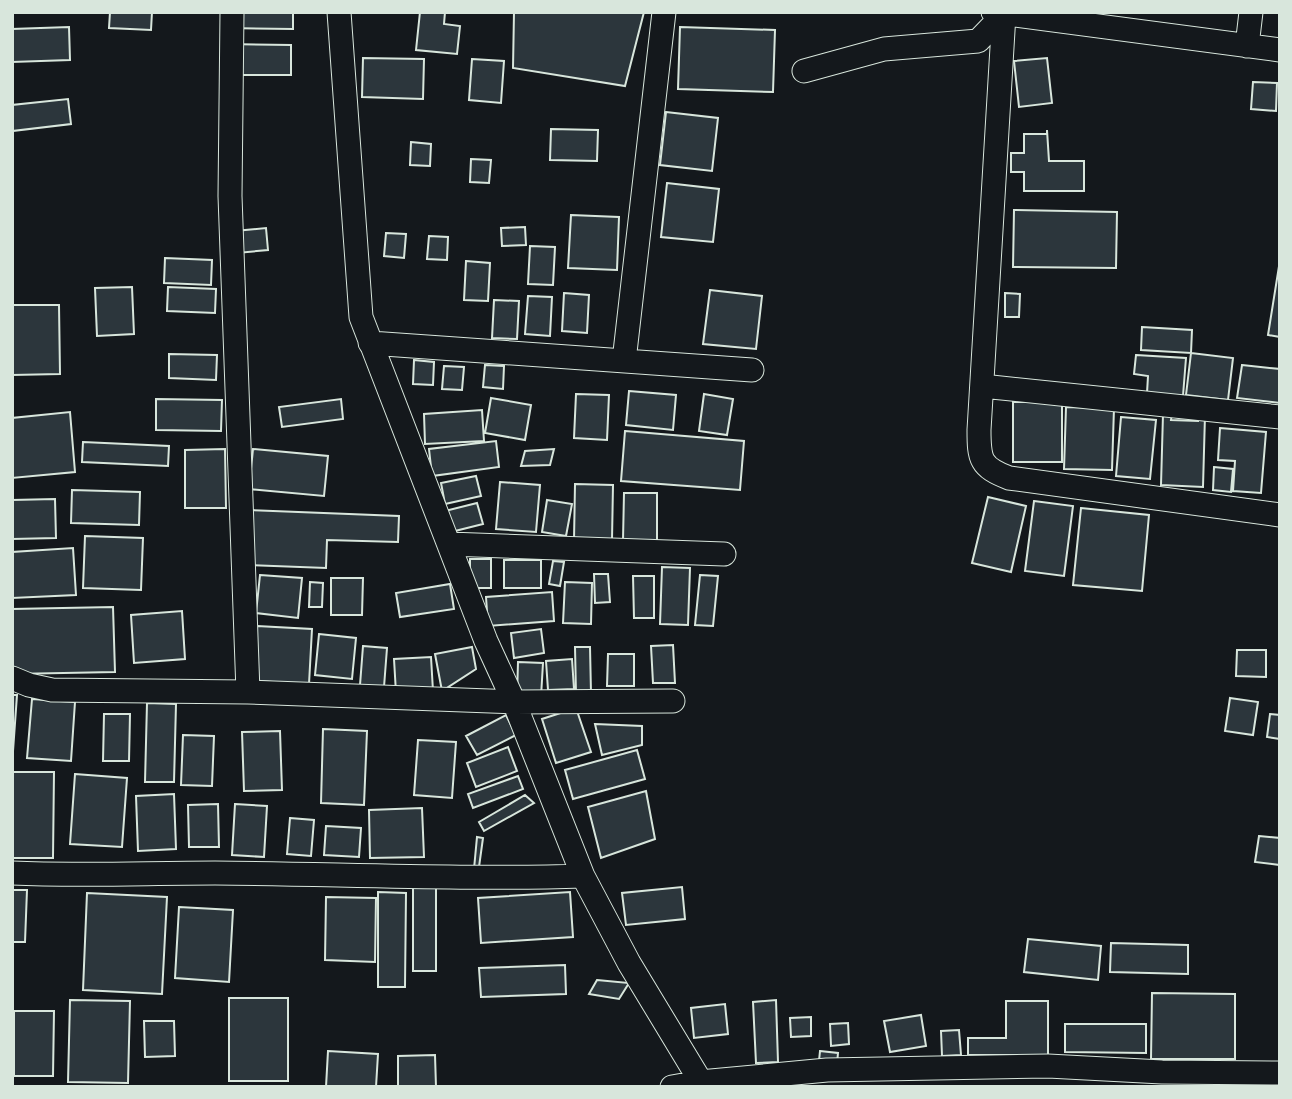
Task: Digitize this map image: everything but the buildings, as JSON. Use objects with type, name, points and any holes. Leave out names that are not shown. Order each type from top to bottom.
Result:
[{"type":"street","points":[[232,12],[230,196],[248,692]]},
{"type":"street","points":[[339,12],[361,317],[486,641],[514,702],[583,876],[629,963],[702,1084]]},
{"type":"street","points":[[624,361],[664,12]]},
{"type":"street","points":[[1247,46],[1251,12]]},
{"type":"street","points":[[999,13],[1280,50]]},
{"type":"street","points":[[804,71],[884,49],[978,41],[999,13]]},
{"type":"street","points":[[999,13],[979,456],[990,471],[1009,478],[1280,515]]},
{"type":"street","points":[[370,343],[752,370]]},
{"type":"street","points":[[982,386],[1280,417]]},
{"type":"street","points":[[449,544],[724,554]]},
{"type":"street","points":[[12,678],[52,690],[248,692],[514,702],[673,702]]},
{"type":"street","points":[[12,873],[83,876],[213,873],[487,879],[583,876]]},
{"type":"street","points":[[672,1087],[827,1070],[1048,1066],[1162,1072],[1280,1073]]}]
